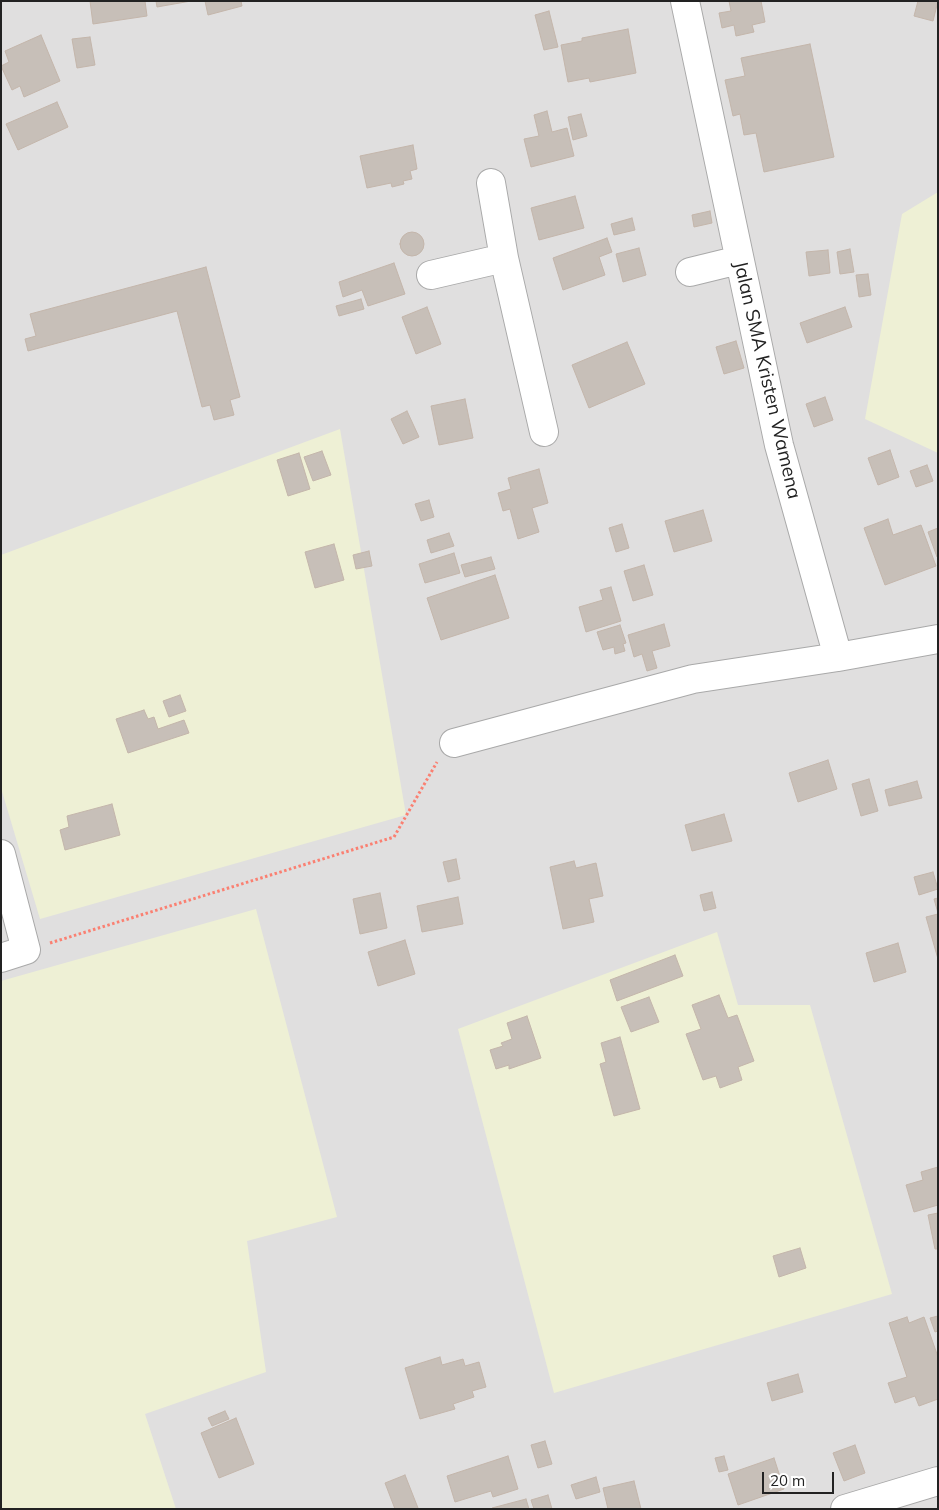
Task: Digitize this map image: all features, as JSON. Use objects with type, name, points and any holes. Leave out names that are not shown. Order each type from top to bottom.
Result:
[{"type":"street","name":"Jalan SMA Kristen Wamena","points":[[685,1],[779,445],[838,657]]},
{"type":"street","points":[[491,183],[504,258],[544,432]]},
{"type":"street","points":[[431,275],[504,258]]},
{"type":"street","points":[[690,272],[739,260]]},
{"type":"street","points":[[454,743],[693,679],[838,657],[938,639]]},
{"type":"street","points":[[1,854],[14,954]]},
{"type":"street","points":[[845,1509],[938,1481]]},
{"type":"path","points":[[14,954],[394,837],[437,762],[454,743]]},
{"type":"shaded area","points":[[1,1],[938,1],[938,1509],[1,1509]]},
{"type":"green space","points":[[938,192],[938,453],[865,419],[902,214]]},
{"type":"green space","points":[[340,429],[406,815],[40,919],[1,788],[1,555]]},
{"type":"green space","points":[[256,909],[337,1217],[247,1241],[266,1372],[145,1414],[176,1509],[1,1509],[1,981]]},
{"type":"green space","points":[[717,932],[738,1005],[810,1005],[892,1294],[554,1393],[458,1029]]},
{"type":"building","points":[[90,1],[145,1],[147,16],[93,24]]},
{"type":"building","points":[[156,1],[191,1],[157,7]]},
{"type":"building","points":[[205,1],[241,1],[242,6],[208,15]]},
{"type":"building","points":[[729,1],[761,1],[765,22],[752,25],[754,32],[736,36],[734,25],[722,28],[719,13],[731,11]]},
{"type":"building","points":[[918,1],[938,1],[933,21],[914,16]]},
{"type":"building","points":[[549,11],[558,47],[544,50],[535,15]]},
{"type":"building","points":[[628,29],[636,73],[590,82],[589,78],[568,82],[561,45],[582,41],[582,38]]},
{"type":"building","points":[[41,35],[60,81],[24,97],[20,86],[12,90],[1,66],[9,62],[5,51]]},
{"type":"building","points":[[90,37],[95,65],[77,68],[72,39]]},
{"type":"building","points":[[810,44],[834,157],[764,172],[756,133],[744,135],[740,114],[733,116],[725,80],[745,76],[741,58]]},
{"type":"building","points":[[57,102],[68,127],[18,150],[6,124]]},
{"type":"building","points":[[547,111],[552,132],[567,128],[574,156],[531,167],[524,139],[539,136],[534,115]]},
{"type":"building","points":[[581,114],[587,136],[573,140],[568,117]]},
{"type":"building","points":[[413,145],[417,169],[410,171],[412,179],[403,181],[404,184],[392,187],[391,183],[367,188],[360,156]]},
{"type":"building","points":[[575,196],[584,228],[539,240],[531,208]]},
{"type":"building","points":[[710,211],[712,223],[694,227],[692,215]]},
{"type":"building","points":[[632,218],[635,230],[614,235],[611,224]]},
{"type":"building","points":[[412,232],[417,233],[423,239],[423,249],[417,255],[412,256],[407,255],[401,249],[400,244],[401,239],[407,233]]},
{"type":"building","points":[[607,238],[612,252],[599,257],[605,275],[563,290],[553,258]]},
{"type":"building","points":[[639,248],[646,275],[623,282],[616,254]]},
{"type":"building","points":[[850,249],[854,272],[840,274],[837,252]]},
{"type":"building","points":[[828,250],[830,273],[809,276],[806,252]]},
{"type":"building","points":[[394,263],[405,294],[368,306],[362,290],[343,297],[339,282]]},
{"type":"building","points":[[206,267],[240,397],[230,400],[234,415],[214,420],[210,405],[202,407],[177,311],[28,351],[25,339],[36,336],[30,314]]},
{"type":"building","points":[[868,274],[871,295],[859,297],[856,275]]},
{"type":"building","points":[[361,299],[364,309],[339,316],[336,306]]},
{"type":"building","points":[[427,307],[441,344],[416,354],[402,317]]},
{"type":"building","points":[[845,307],[852,327],[807,343],[800,323]]},
{"type":"building","points":[[736,341],[744,368],[724,374],[716,347]]},
{"type":"building","points":[[627,342],[645,384],[589,408],[572,365]]},
{"type":"building","points":[[825,397],[833,420],[814,427],[806,404]]},
{"type":"building","points":[[465,399],[473,438],[439,445],[431,406]]},
{"type":"building","points":[[407,411],[419,437],[403,444],[391,419]]},
{"type":"building","points":[[890,450],[899,477],[878,485],[868,458]]},
{"type":"building","points":[[322,451],[331,475],[313,481],[304,457]]},
{"type":"building","points":[[299,453],[310,489],[288,496],[277,460]]},
{"type":"building","points":[[927,465],[933,481],[916,487],[910,471]]},
{"type":"building","points":[[539,469],[548,503],[532,508],[539,532],[518,539],[510,509],[503,511],[498,493],[511,489],[508,478]]},
{"type":"building","points":[[429,500],[434,517],[421,521],[415,504]]},
{"type":"building","points":[[703,510],[712,541],[674,552],[665,521]]},
{"type":"building","points":[[888,519],[893,535],[921,525],[936,566],[885,585],[864,528]]},
{"type":"building","points":[[622,524],[629,548],[616,552],[609,528]]},
{"type":"building","points":[[938,528],[938,557],[937,557],[928,532]]},
{"type":"building","points":[[449,533],[454,546],[431,553],[427,540]]},
{"type":"building","points":[[334,544],[344,580],[315,588],[305,552]]},
{"type":"building","points":[[369,551],[372,566],[356,569],[353,555]]},
{"type":"building","points":[[454,553],[460,573],[425,583],[419,564]]},
{"type":"building","points":[[491,557],[495,569],[465,577],[461,565]]},
{"type":"building","points":[[644,565],[653,595],[633,601],[624,571]]},
{"type":"building","points":[[495,575],[509,618],[441,640],[427,598]]},
{"type":"building","points":[[611,587],[621,621],[586,632],[579,607],[603,600],[600,590]]},
{"type":"building","points":[[664,624],[670,646],[652,651],[657,668],[647,671],[642,654],[634,657],[628,635]]},
{"type":"building","points":[[620,625],[626,643],[623,644],[625,651],[615,654],[614,647],[603,650],[597,632]]},
{"type":"building","points":[[180,695],[186,711],[169,717],[163,701]]},
{"type":"building","points":[[144,710],[148,719],[154,717],[158,729],[184,720],[189,733],[128,753],[116,719]]},
{"type":"building","points":[[828,760],[837,789],[798,802],[789,773]]},
{"type":"building","points":[[869,779],[878,811],[861,816],[852,784]]},
{"type":"building","points":[[917,781],[922,798],[889,806],[885,790]]},
{"type":"building","points":[[112,804],[120,835],[65,850],[60,830],[69,827],[67,816]]},
{"type":"building","points":[[724,814],[732,841],[692,851],[685,825]]},
{"type":"building","points":[[456,859],[460,879],[448,882],[443,862]]},
{"type":"building","points":[[574,861],[576,868],[596,863],[603,896],[589,899],[594,922],[563,929],[550,867]]},
{"type":"building","points":[[933,872],[938,889],[919,895],[914,877]]},
{"type":"building","points":[[712,892],[716,908],[704,911],[700,895]]},
{"type":"building","points":[[380,893],[387,928],[360,934],[353,899]]},
{"type":"building","points":[[458,897],[463,924],[422,932],[417,906]]},
{"type":"building","points":[[938,898],[938,913],[934,899]]},
{"type":"building","points":[[938,914],[938,959],[926,917]]},
{"type":"building","points":[[405,940],[415,974],[378,986],[368,952]]},
{"type":"building","points":[[898,943],[906,972],[874,982],[866,953]]},
{"type":"building","points":[[675,955],[683,976],[617,1001],[610,980]]},
{"type":"building","points":[[719,995],[728,1018],[737,1015],[754,1061],[738,1067],[742,1080],[720,1088],[716,1076],[703,1080],[686,1034],[701,1029],[692,1005]]},
{"type":"building","points":[[649,997],[659,1022],[631,1032],[621,1007]]},
{"type":"building","points":[[527,1016],[541,1058],[509,1069],[509,1065],[496,1069],[490,1050],[503,1046],[501,1043],[512,1039],[507,1023]]},
{"type":"building","points":[[620,1037],[640,1109],[614,1116],[600,1064],[606,1062],[601,1043]]},
{"type":"building","points":[[938,1167],[938,1205],[914,1212],[906,1185],[923,1180],[921,1172]]},
{"type":"building","points":[[938,1213],[938,1249],[935,1249],[928,1215]]},
{"type":"building","points":[[800,1248],[806,1268],[779,1277],[773,1256]]},
{"type":"building","points":[[938,1316],[938,1331],[935,1332],[930,1318]]},
{"type":"building","points":[[907,1317],[909,1323],[924,1317],[938,1357],[938,1399],[919,1406],[915,1396],[895,1403],[888,1383],[907,1377],[889,1323]]},
{"type":"building","points":[[440,1357],[442,1365],[463,1359],[465,1366],[479,1362],[486,1387],[472,1391],[474,1397],[453,1404],[455,1409],[420,1419],[405,1368]]},
{"type":"building","points":[[798,1374],[803,1392],[772,1401],[767,1383]]},
{"type":"building","points":[[225,1411],[229,1419],[212,1426],[208,1418]]},
{"type":"building","points":[[236,1418],[254,1464],[219,1478],[201,1433]]},
{"type":"building","points":[[545,1441],[552,1464],[538,1468],[531,1445]]},
{"type":"building","points":[[855,1445],[865,1473],[844,1481],[833,1453]]},
{"type":"building","points":[[508,1456],[518,1489],[493,1497],[491,1491],[455,1502],[447,1476]]},
{"type":"building","points":[[724,1456],[728,1470],[719,1472],[715,1458]]},
{"type":"building","points":[[774,1458],[784,1489],[738,1505],[728,1474]]},
{"type":"building","points":[[405,1475],[418,1508],[416,1509],[395,1509],[385,1483]]},
{"type":"building","points":[[596,1477],[600,1492],[576,1499],[571,1485]]},
{"type":"building","points":[[634,1481],[641,1509],[608,1509],[603,1488]]},
{"type":"building","points":[[548,1495],[552,1509],[534,1509],[531,1500]]},
{"type":"building","points":[[526,1499],[529,1509],[492,1509],[492,1508]]}]
